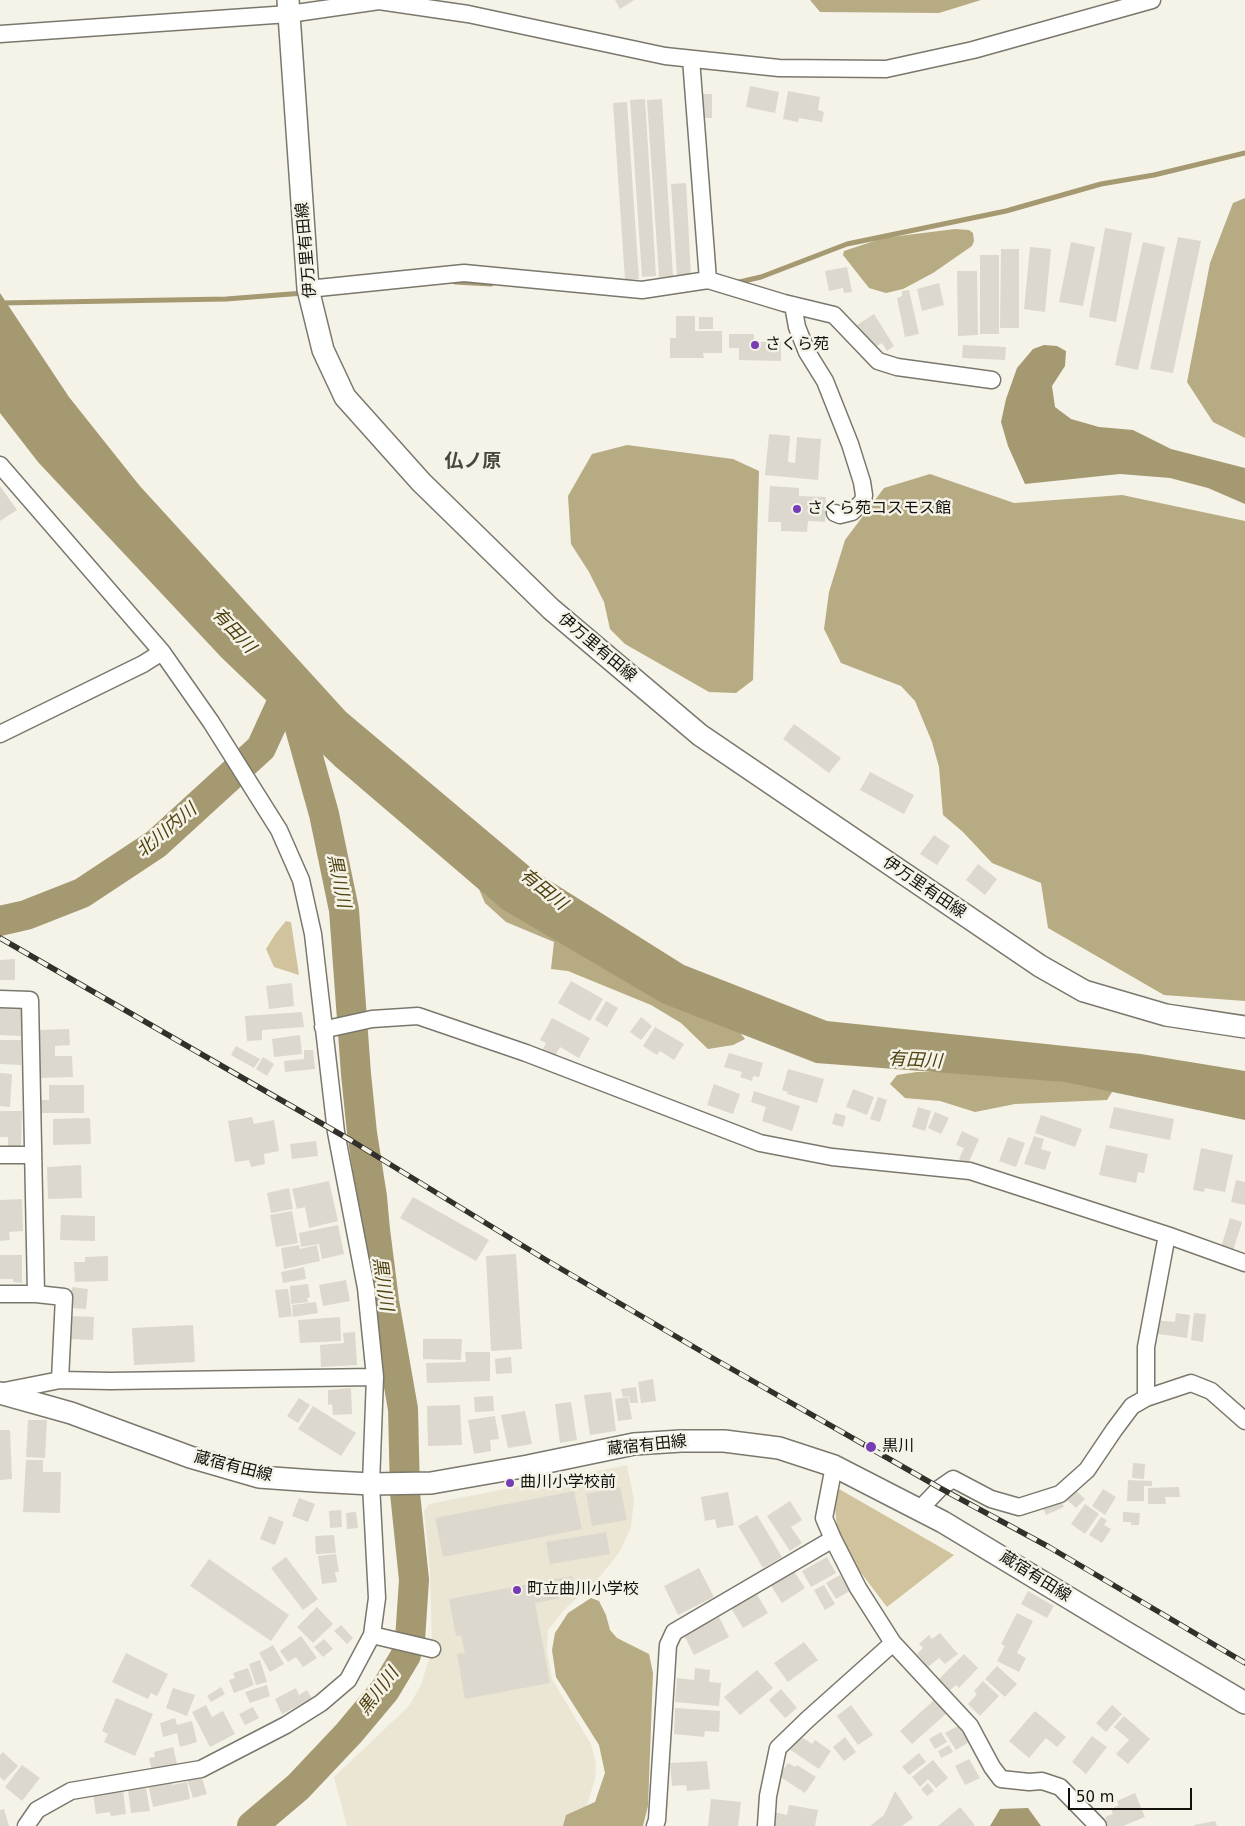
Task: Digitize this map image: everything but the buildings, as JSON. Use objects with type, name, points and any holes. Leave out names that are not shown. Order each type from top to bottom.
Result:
[{"type":"main road","name":"伊万里有田線","points":[[289,7],[308,288],[323,350],[345,397],[421,482],[551,609],[700,735],[1040,966],[1084,991],[1166,1015],[1245,1027]]},
{"type":"main road","name":"蔵宿有田線","points":[[0,1392],[71,1414],[190,1457],[259,1477],[371,1484],[432,1483],[528,1466],[634,1444],[724,1441],[779,1448],[834,1466],[919,1510],[993,1551],[1126,1634],[1245,1703]]},
{"type":"street","points":[[0,34],[289,7],[379,1],[468,14],[665,56],[779,68],[886,69],[973,50],[1152,0]]},
{"type":"street","points":[[691,59],[708,280]]},
{"type":"street","points":[[308,288],[464,273],[642,290],[708,280],[834,315],[878,361],[897,367],[992,380]]},
{"type":"street","points":[[793,305],[797,327],[807,352],[825,381],[850,444],[862,482],[863,501],[852,512],[840,515],[835,513]]},
{"type":"street","points":[[0,465],[162,652],[211,722],[279,830],[301,880],[313,934],[327,1028],[336,1132],[366,1288],[375,1377],[371,1484],[377,1598],[372,1635],[348,1680],[322,1703],[286,1725],[201,1769],[71,1791],[37,1810],[26,1826]]},
{"type":"street","points":[[0,734],[143,664],[162,652]]},
{"type":"street","points":[[0,999],[30,1000],[36,1294]]},
{"type":"street","points":[[327,1028],[372,1019],[418,1016],[526,1053],[760,1143],[832,1157],[970,1171],[1167,1235],[1245,1263]]},
{"type":"street","points":[[0,1155],[33,1154]]},
{"type":"street","points":[[1146,1398],[1146,1347],[1167,1235]]},
{"type":"street","points":[[0,1294],[36,1294],[64,1297],[60,1380]]},
{"type":"street","points":[[0,1392],[60,1380],[375,1377]]},
{"type":"street","points":[[919,1510],[940,1488],[953,1479],[991,1499],[1019,1506],[1060,1494],[1087,1470],[1132,1406],[1146,1398],[1191,1383],[1212,1390],[1245,1421]]},
{"type":"street","points":[[834,1466],[824,1518],[858,1588],[893,1643],[970,1726],[992,1767],[1001,1779],[1028,1782],[1042,1781],[1060,1787],[1098,1826]]},
{"type":"street","points":[[655,1826],[657,1820],[668,1645],[674,1632],[833,1539]]},
{"type":"street","points":[[372,1635],[432,1649]]},
{"type":"street","points":[[766,1826],[768,1796],[778,1748],[893,1643]]},
{"type":"shaded area","points":[[810,0],[981,0],[939,13],[820,12]]},
{"type":"shaded area","points":[[1245,198],[1245,438],[1213,422],[1187,382],[1210,263],[1233,203]]},
{"type":"shaded area","points":[[955,229],[969,230],[973,233],[974,241],[972,246],[933,273],[903,289],[886,293],[869,288],[843,255],[844,251],[883,238]]},
{"type":"shaded area","points":[[627,445],[733,459],[759,471],[753,680],[736,693],[709,692],[625,644],[610,629],[604,602],[589,572],[571,544],[568,496],[592,454]]},
{"type":"shaded area","points":[[930,474],[1014,503],[1122,495],[1245,521],[1245,1001],[1164,995],[1048,928],[1041,883],[992,863],[963,832],[943,815],[939,767],[932,742],[915,701],[901,686],[841,663],[824,629],[829,592],[845,540],[884,488]]},
{"type":"shaded area","points":[[472,873],[732,1022],[745,1039],[733,1045],[708,1049],[681,1023],[651,1005],[568,971],[551,969],[554,942],[506,922],[485,903]]},
{"type":"shaded area","points":[[286,921],[291,922],[299,975],[274,967],[266,949]]},
{"type":"shaded area","points":[[1014,1071],[1114,1089],[1107,1100],[1015,1104],[975,1112],[940,1101],[905,1098],[890,1084],[897,1075],[917,1072]]},
{"type":"shaded area","points":[[627,1465],[634,1500],[631,1527],[619,1553],[597,1580],[566,1608],[548,1630],[547,1652],[552,1679],[591,1744],[596,1764],[595,1779],[588,1802],[577,1826],[347,1826],[334,1777],[409,1706],[421,1685],[432,1649],[430,1570],[424,1511],[429,1504]]},
{"type":"shaded area","points":[[839,1489],[954,1555],[887,1607],[852,1561],[837,1527],[835,1508]]},
{"type":"shaded area","points":[[591,1598],[599,1601],[606,1615],[610,1630],[617,1638],[649,1654],[653,1673],[648,1806],[643,1826],[563,1826],[566,1815],[595,1802],[605,1773],[599,1745],[556,1677],[552,1650],[555,1633],[568,1613]]},
{"type":"water","name":"有田川","points":[[0,293],[69,397],[139,485],[346,712],[536,872],[684,965],[827,1021],[1141,1054],[1245,1071],[1245,1120],[1065,1082],[816,1063],[662,1003],[502,909],[336,767],[222,658],[38,462],[0,413]]},
{"type":"water","points":[[1044,345],[1057,346],[1066,351],[1065,366],[1052,386],[1055,407],[1071,419],[1099,427],[1133,430],[1171,449],[1245,468],[1245,504],[1208,488],[1170,478],[1120,474],[1025,484],[1008,446],[1001,422],[1006,399],[1017,368],[1033,349]]},
{"type":"water","points":[[1028,1808],[1041,1826],[990,1826],[1000,1809]]},
{"type":"waterway","points":[[735,283],[761,277],[847,244],[1006,211],[1101,184],[1154,175],[1245,153]]},
{"type":"waterway","points":[[455,282],[491,284]]},
{"type":"waterway","points":[[0,303],[226,299],[304,293]]},
{"type":"waterway","name":"北川内川","points":[[0,921],[26,915],[82,893],[156,844],[261,748],[289,687]]},
{"type":"waterway","name":"黒川川","points":[[252,1826],[298,1787],[349,1733],[385,1690],[406,1655],[407,1644],[410,1640],[414,1580],[405,1493],[403,1409],[384,1301],[372,1197],[362,1133],[344,910],[324,814],[291,696]]},
{"type":"railway","points":[[0,938],[352,1141],[546,1260],[716,1360],[940,1488],[1049,1547],[1245,1663]]},
{"type":"place","name":"さくら苑","points":[[755,345]]},
{"type":"place","name":"さくら苑コスモス館","points":[[797,509]]},
{"type":"place","name":"黒川","points":[[871,1447]]},
{"type":"place","name":"曲川小学校前","points":[[510,1483]]},
{"type":"place","name":"町立曲川小学校","points":[[517,1590]]},
{"type":"district","name":"仏ノ原","points":[[473,462]]}]
